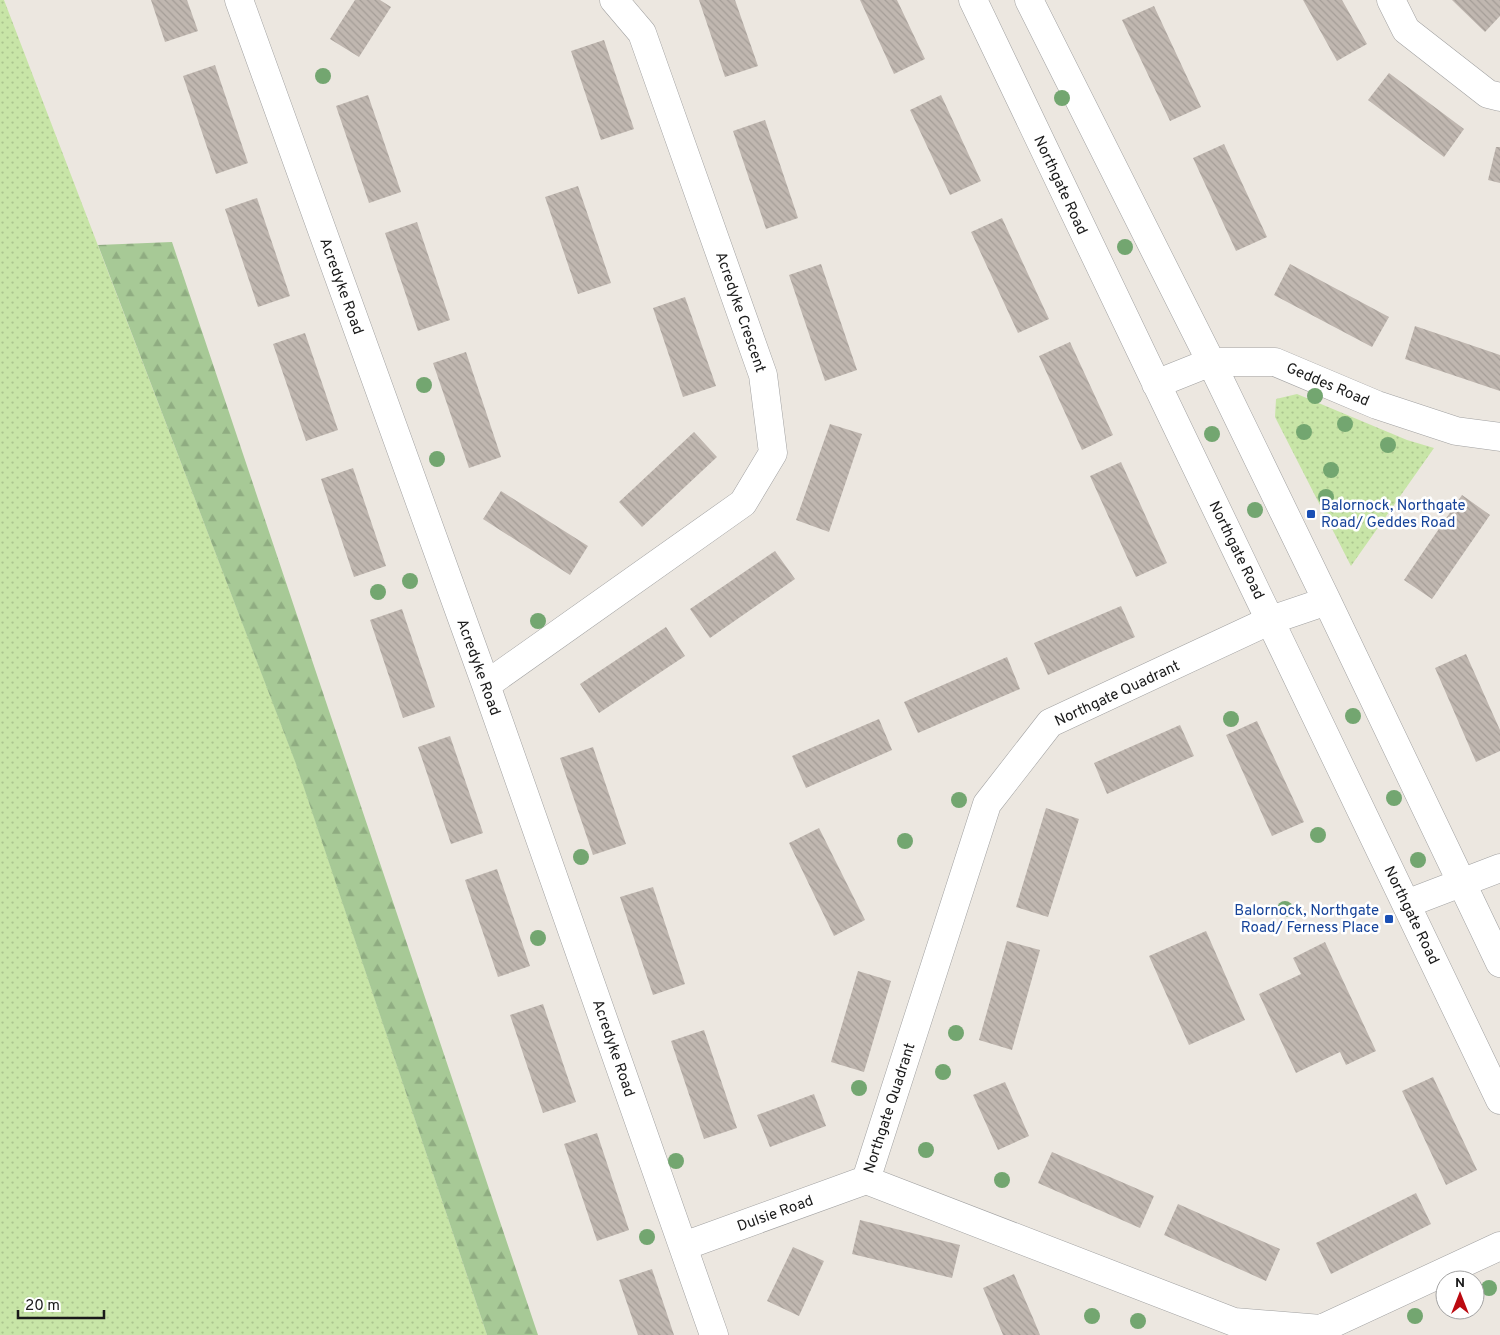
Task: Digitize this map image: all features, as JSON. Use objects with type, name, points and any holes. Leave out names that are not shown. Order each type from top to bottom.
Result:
[{"type":"street","name":"Acredyke Road","points":[[239,0],[486,685],[714,1335]]},
{"type":"street","name":"Acredyke Crescent","points":[[486,685],[742,503],[773,453],[764,375],[642,33],[614,0]]},
{"type":"street","name":"Northgate Road","points":[[973,0],[1500,1100]]},
{"type":"street","points":[[1029,0],[1211,362],[1500,963]]},
{"type":"street","points":[[1391,0],[1406,30],[1488,94],[1500,96]]},
{"type":"street","name":"Geddes Road","points":[[1156,384],[1211,362],[1275,362],[1386,408],[1456,431],[1500,437]]},
{"type":"street","name":"Northgate Quadrant","points":[[1327,601],[1271,620],[1050,724],[987,804],[866,1180],[1234,1322],[1321,1329],[1500,1246]]},
{"type":"street","points":[[1406,904],[1500,868]]},
{"type":"street","name":"Dulsie Road","points":[[684,1246],[866,1180]]},
{"type":"green space","points":[[0,0],[4,0],[296,763],[487,1335],[0,1335]]},
{"type":"green space","points":[[172,242],[538,1335],[487,1335],[296,764],[98,245]]},
{"type":"green space","points":[[1297,394],[1407,440],[1434,448],[1351,566],[1275,417],[1276,399]]},
{"type":"building","points":[[151,0],[187,0],[198,31],[165,42]]},
{"type":"building","points":[[355,0],[380,0],[391,7],[359,57],[330,39]]},
{"type":"building","points":[[699,0],[735,0],[758,66],[725,77]]},
{"type":"building","points":[[860,0],[897,0],[925,59],[894,74]]},
{"type":"building","points":[[1303,0],[1342,0],[1367,44],[1337,61]]},
{"type":"building","points":[[1452,0],[1500,0],[1500,16],[1485,32]]},
{"type":"building","points":[[1154,6],[1201,107],[1170,121],[1122,20]]},
{"type":"building","points":[[604,40],[634,129],[601,140],[571,51]]},
{"type":"building","points":[[215,65],[248,163],[216,174],[183,76]]},
{"type":"building","points":[[1389,73],[1464,129],[1444,157],[1368,100]]},
{"type":"building","points":[[368,95],[401,192],[369,203],[336,106]]},
{"type":"building","points":[[941,95],[981,181],[950,195],[910,110]]},
{"type":"building","points":[[765,120],[798,218],[766,229],[733,131]]},
{"type":"building","points":[[1224,144],[1267,237],[1236,251],[1193,158]]},
{"type":"building","points":[[1496,147],[1500,147],[1500,183],[1488,180]]},
{"type":"building","points":[[578,186],[611,283],[578,294],[545,197]]},
{"type":"building","points":[[257,198],[290,296],[258,307],[225,209]]},
{"type":"building","points":[[1002,218],[1049,319],[1018,333],[971,232]]},
{"type":"building","points":[[417,222],[450,320],[418,331],[385,233]]},
{"type":"building","points":[[821,264],[857,370],[825,381],[789,275]]},
{"type":"building","points":[[1290,264],[1389,317],[1372,347],[1274,295]]},
{"type":"building","points":[[685,297],[716,386],[683,397],[653,308]]},
{"type":"building","points":[[1415,326],[1500,355],[1500,391],[1405,359]]},
{"type":"building","points":[[305,333],[338,430],[306,441],[273,344]]},
{"type":"building","points":[[1070,342],[1113,435],[1082,450],[1039,356]]},
{"type":"building","points":[[466,352],[501,457],[469,468],[433,363]]},
{"type":"building","points":[[830,424],[862,434],[829,532],[796,520]]},
{"type":"building","points":[[694,432],[717,457],[642,527],[619,502]]},
{"type":"building","points":[[1121,462],[1167,563],[1136,577],[1090,476]]},
{"type":"building","points":[[353,468],[386,566],[354,577],[321,479]]},
{"type":"building","points":[[501,491],[588,546],[570,575],[483,519]]},
{"type":"building","points":[[1462,495],[1490,515],[1432,599],[1404,580]]},
{"type":"building","points":[[775,551],[795,579],[710,638],[690,609]]},
{"type":"building","points":[[1121,606],[1135,637],[1048,675],[1034,643]]},
{"type":"building","points":[[402,609],[435,707],[403,718],[370,620]]},
{"type":"building","points":[[666,627],[685,656],[599,713],[580,684]]},
{"type":"building","points":[[1466,654],[1500,730],[1500,751],[1476,762],[1435,668]]},
{"type":"building","points":[[1007,657],[1020,689],[918,733],[904,702]]},
{"type":"building","points":[[879,719],[892,750],[806,788],[792,756]]},
{"type":"building","points":[[1257,721],[1304,822],[1272,836],[1226,735]]},
{"type":"building","points":[[1180,725],[1194,756],[1107,794],[1094,763]]},
{"type":"building","points":[[450,736],[483,833],[451,844],[418,747]]},
{"type":"building","points":[[593,747],[626,844],[593,855],[560,758]]},
{"type":"building","points":[[1046,808],[1079,819],[1048,917],[1016,907]]},
{"type":"building","points":[[819,828],[865,920],[834,936],[789,843]]},
{"type":"building","points":[[497,869],[530,966],[498,977],[465,880]]},
{"type":"building","points":[[653,887],[685,984],[653,995],[620,897]]},
{"type":"building","points":[[1206,931],[1245,1020],[1189,1045],[1149,956]]},
{"type":"building","points":[[1007,941],[1040,950],[1012,1050],[979,1040]]},
{"type":"building","points":[[1325,942],[1376,1051],[1346,1065],[1340,1052],[1296,1073],[1259,994],[1301,974],[1293,958]]},
{"type":"building","points":[[858,971],[891,981],[864,1072],[831,1062]]},
{"type":"building","points":[[543,1004],[576,1102],[543,1113],[510,1015]]},
{"type":"building","points":[[704,1030],[737,1128],[704,1139],[671,1041]]},
{"type":"building","points":[[1433,1077],[1477,1170],[1446,1185],[1402,1091]]},
{"type":"building","points":[[1005,1082],[1029,1136],[998,1150],[973,1095]]},
{"type":"building","points":[[814,1094],[826,1126],[770,1147],[757,1115]]},
{"type":"building","points":[[597,1133],[629,1230],[597,1241],[564,1144]]},
{"type":"building","points":[[1052,1152],[1154,1196],[1140,1228],[1038,1183]]},
{"type":"building","points":[[1416,1193],[1431,1224],[1331,1274],[1316,1243]]},
{"type":"building","points":[[1178,1204],[1280,1249],[1266,1281],[1164,1235]]},
{"type":"building","points":[[860,1220],[960,1245],[952,1278],[852,1254]]},
{"type":"building","points":[[793,1247],[824,1261],[799,1316],[767,1301]]},
{"type":"building","points":[[652,1269],[674,1335],[638,1335],[619,1280]]},
{"type":"building","points":[[1014,1274],[1040,1335],[1003,1335],[983,1288]]},
{"type":"place","name":"Balornock, Northgate Road/ Geddes Road","points":[[1311,514]]},
{"type":"place","name":"Balornock, Northgate Road/ Ferness Place","points":[[1389,919]]}]
